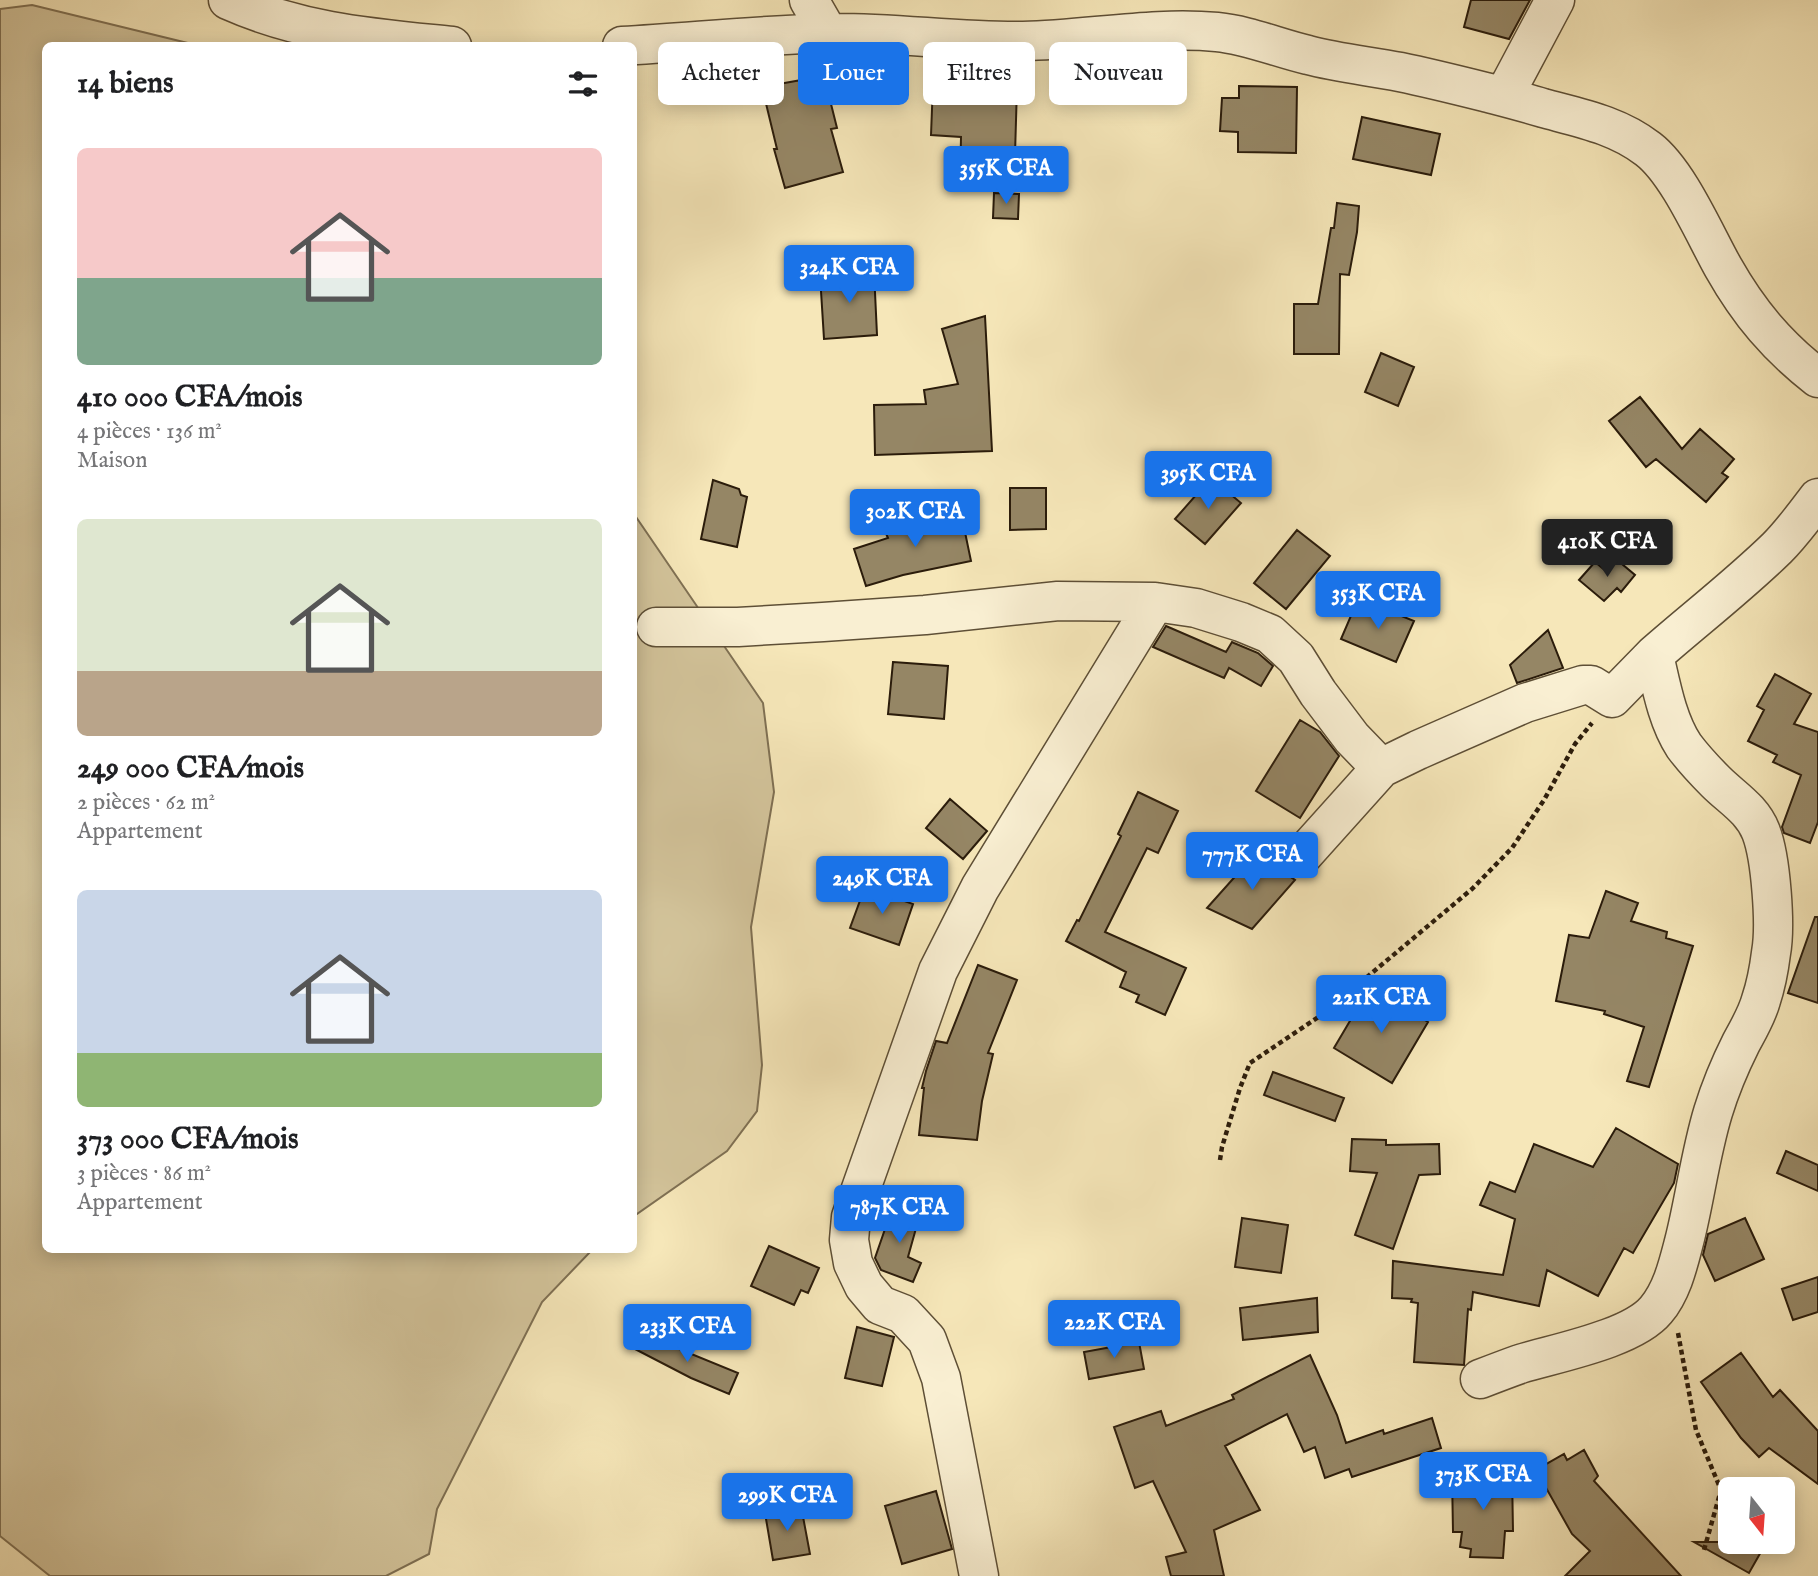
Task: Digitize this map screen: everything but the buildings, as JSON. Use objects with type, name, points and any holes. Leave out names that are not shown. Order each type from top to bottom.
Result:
[{"type":"street","points":[[228,0],[307,28],[408,42]]},
{"type":"street","points":[[809,0],[828,33]]},
{"type":"street","points":[[1504,96],[1555,0]]},
{"type":"street","points":[[637,45],[828,33],[968,40],[1058,41],[1154,30],[1221,32],[1318,58],[1400,72],[1580,117],[1611,127],[1651,151],[1665,166],[1723,268],[1760,324],[1783,350],[1818,378]]},
{"type":"street","points":[[1302,856],[1381,768],[1525,703],[1583,685],[1591,685],[1612,698],[1654,655],[1778,547],[1818,498]]},
{"type":"street","points":[[656,627],[823,622],[925,615],[1058,601],[1154,602],[1196,608],[1270,634],[1296,658],[1352,738],[1381,768]]},
{"type":"street","points":[[979,1576],[941,1378],[927,1340],[903,1314],[880,1305],[864,1286],[853,1263],[849,1240],[851,1217],[937,971],[980,888],[1154,602]]},
{"type":"street","points":[[1480,1380],[1518,1365],[1623,1332],[1645,1321],[1656,1310],[1670,1288],[1690,1217],[1713,1112],[1734,1058],[1761,1002],[1772,951],[1772,916],[1767,857],[1761,832],[1751,813],[1716,782],[1684,745],[1672,721],[1654,655]]},
{"type":"path","points":[[1220,1160],[1240,1088],[1250,1063],[1323,1014],[1472,889],[1512,848],[1544,800],[1575,744],[1612,698]]},
{"type":"path","points":[[1670,1288],[1696,1430],[1721,1490],[1704,1550]]},
{"type":"shaded area","points":[[32,5],[184,42],[42,42],[42,1253],[589,1253],[542,1302],[437,1509],[429,1554],[386,1576],[50,1576],[0,1536],[0,9]]},
{"type":"shaded area","points":[[637,518],[763,703],[774,792],[751,927],[762,1065],[757,1111],[727,1151],[637,1214]]}]
